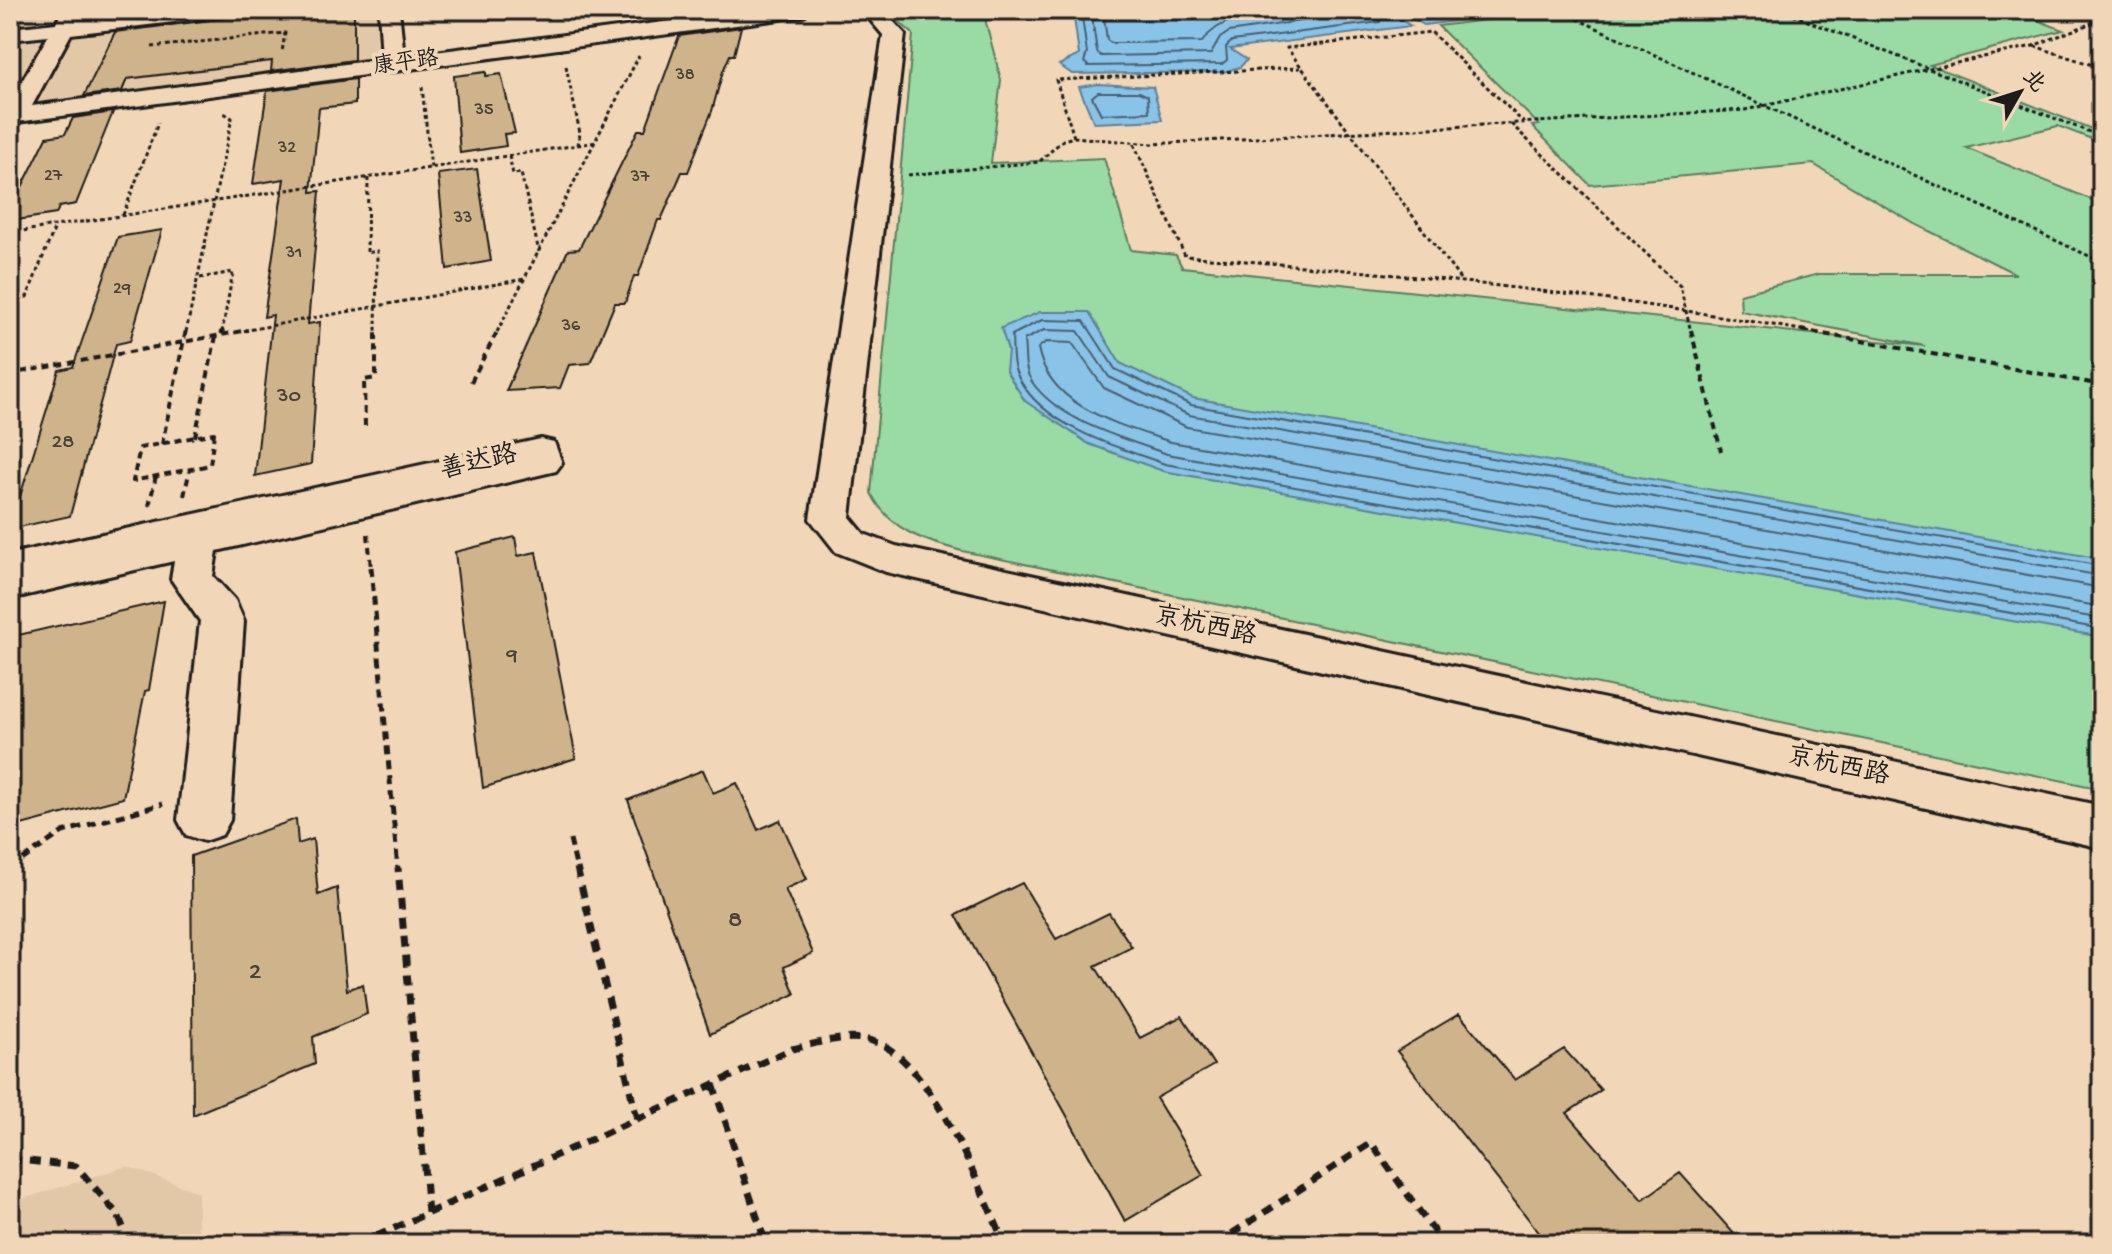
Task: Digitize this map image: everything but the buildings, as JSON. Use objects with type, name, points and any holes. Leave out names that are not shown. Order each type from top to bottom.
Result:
[{"type":"street","points":[[10,34],[68,19],[96,26],[225,10]]},
{"type":"street","points":[[389,10],[394,66]]},
{"type":"street","points":[[596,24],[679,10]]},
{"type":"street","name":"康平路","points":[[56,101],[168,95],[534,47],[596,24],[802,10]]},
{"type":"street","name":"京杭西路","points":[[872,10],[894,34],[830,519],[850,543],[886,558],[2102,827]]},
{"type":"street","points":[[15,106],[68,19]]},
{"type":"street","points":[[526,22],[534,47]]},
{"type":"street","points":[[15,106],[280,63]]},
{"type":"street","name":"善达路","points":[[10,568],[199,534],[366,504],[543,463],[541,450],[199,534],[10,585]]},
{"type":"street","points":[[199,534],[194,585],[220,611],[222,621],[205,806]]},
{"type":"path","points":[[1558,10],[2102,262]]},
{"type":"path","points":[[1780,10],[2102,137]]},
{"type":"path","points":[[875,178],[1022,166],[1039,162],[1063,140],[1074,137],[1134,144],[1763,107],[2033,46],[2102,19]]},
{"type":"path","points":[[1460,280],[1347,133],[1287,48],[1431,32],[1523,123]]},
{"type":"path","points":[[151,47],[285,33],[280,63]]},
{"type":"path","points":[[2033,46],[2102,68]]},
{"type":"path","points":[[471,382],[641,53],[632,52]]},
{"type":"path","points":[[573,61],[566,65],[580,133],[578,145]]},
{"type":"path","points":[[1074,137],[1056,80],[1301,68]]},
{"type":"path","points":[[422,82],[431,168]]},
{"type":"path","points":[[162,444],[187,342],[232,118],[219,111],[225,88]]},
{"type":"path","points":[[123,216],[168,95]]},
{"type":"path","points":[[1511,123],[1680,286],[1721,451]]},
{"type":"path","points":[[10,233],[597,142]]},
{"type":"path","points":[[1134,144],[1185,256],[1460,280],[1686,308],[2102,385]]},
{"type":"path","points":[[509,156],[513,174],[521,173],[539,252]]},
{"type":"path","points":[[365,426],[364,380],[376,378],[377,307],[377,251],[367,253],[368,178]]},
{"type":"path","points":[[10,317],[17,299],[27,297],[55,226]]},
{"type":"path","points":[[195,437],[216,336],[224,331],[233,272],[200,278]]},
{"type":"path","points":[[10,374],[525,279]]},
{"type":"path","points":[[10,346],[17,345],[10,364]]},
{"type":"path","points":[[214,433],[210,465],[133,481],[140,448],[162,444],[214,433]]},
{"type":"path","points":[[366,504],[428,1213]]},
{"type":"path","points":[[10,868],[63,832],[205,806]]},
{"type":"path","points":[[570,840],[637,1119]]},
{"type":"path","points":[[359,1244],[792,1049],[842,1038],[879,1042],[911,1065],[931,1093],[1005,1244]]},
{"type":"path","points":[[713,1084],[766,1244]]},
{"type":"path","points":[[1216,1244],[1371,1143],[1443,1244]]},
{"type":"path","points":[[10,1159],[76,1166],[118,1215],[130,1244]]},
{"type":"shaded area","points":[[10,10],[376,10],[379,64],[10,110]]},
{"type":"shaded area","points":[[127,1166],[198,1192],[198,1244],[10,1244],[10,1203]]},
{"type":"green space","points":[[886,10],[1019,10],[1019,15],[984,15],[1001,80],[991,163],[1104,158],[1131,250],[1176,255],[1182,267],[1925,346],[1741,311],[1740,294],[1819,274],[2016,274],[1913,223],[1813,164],[1590,185],[1532,126],[1539,125],[1438,26],[1544,13],[1539,10],[2012,10],[2063,30],[1930,65],[2102,133],[2102,143],[2058,126],[1966,148],[2102,204],[2102,789],[962,551],[934,543],[898,525],[888,517],[871,493],[913,34]]},
{"type":"water","points":[[1073,10],[1384,10],[1411,26],[1230,49],[1247,60],[1240,67],[1223,72],[1072,74],[1059,65],[1079,55]]},
{"type":"water","points":[[1398,10],[1515,10],[1521,13],[1424,25]]},
{"type":"water","points":[[1098,84],[1153,87],[1162,120],[1094,123],[1079,87]]},
{"type":"water","points":[[1040,312],[1089,312],[1120,363],[1193,398],[2102,559],[2102,637],[1163,471],[1089,444],[1025,401],[1006,371],[1008,350],[1001,328]]}]
